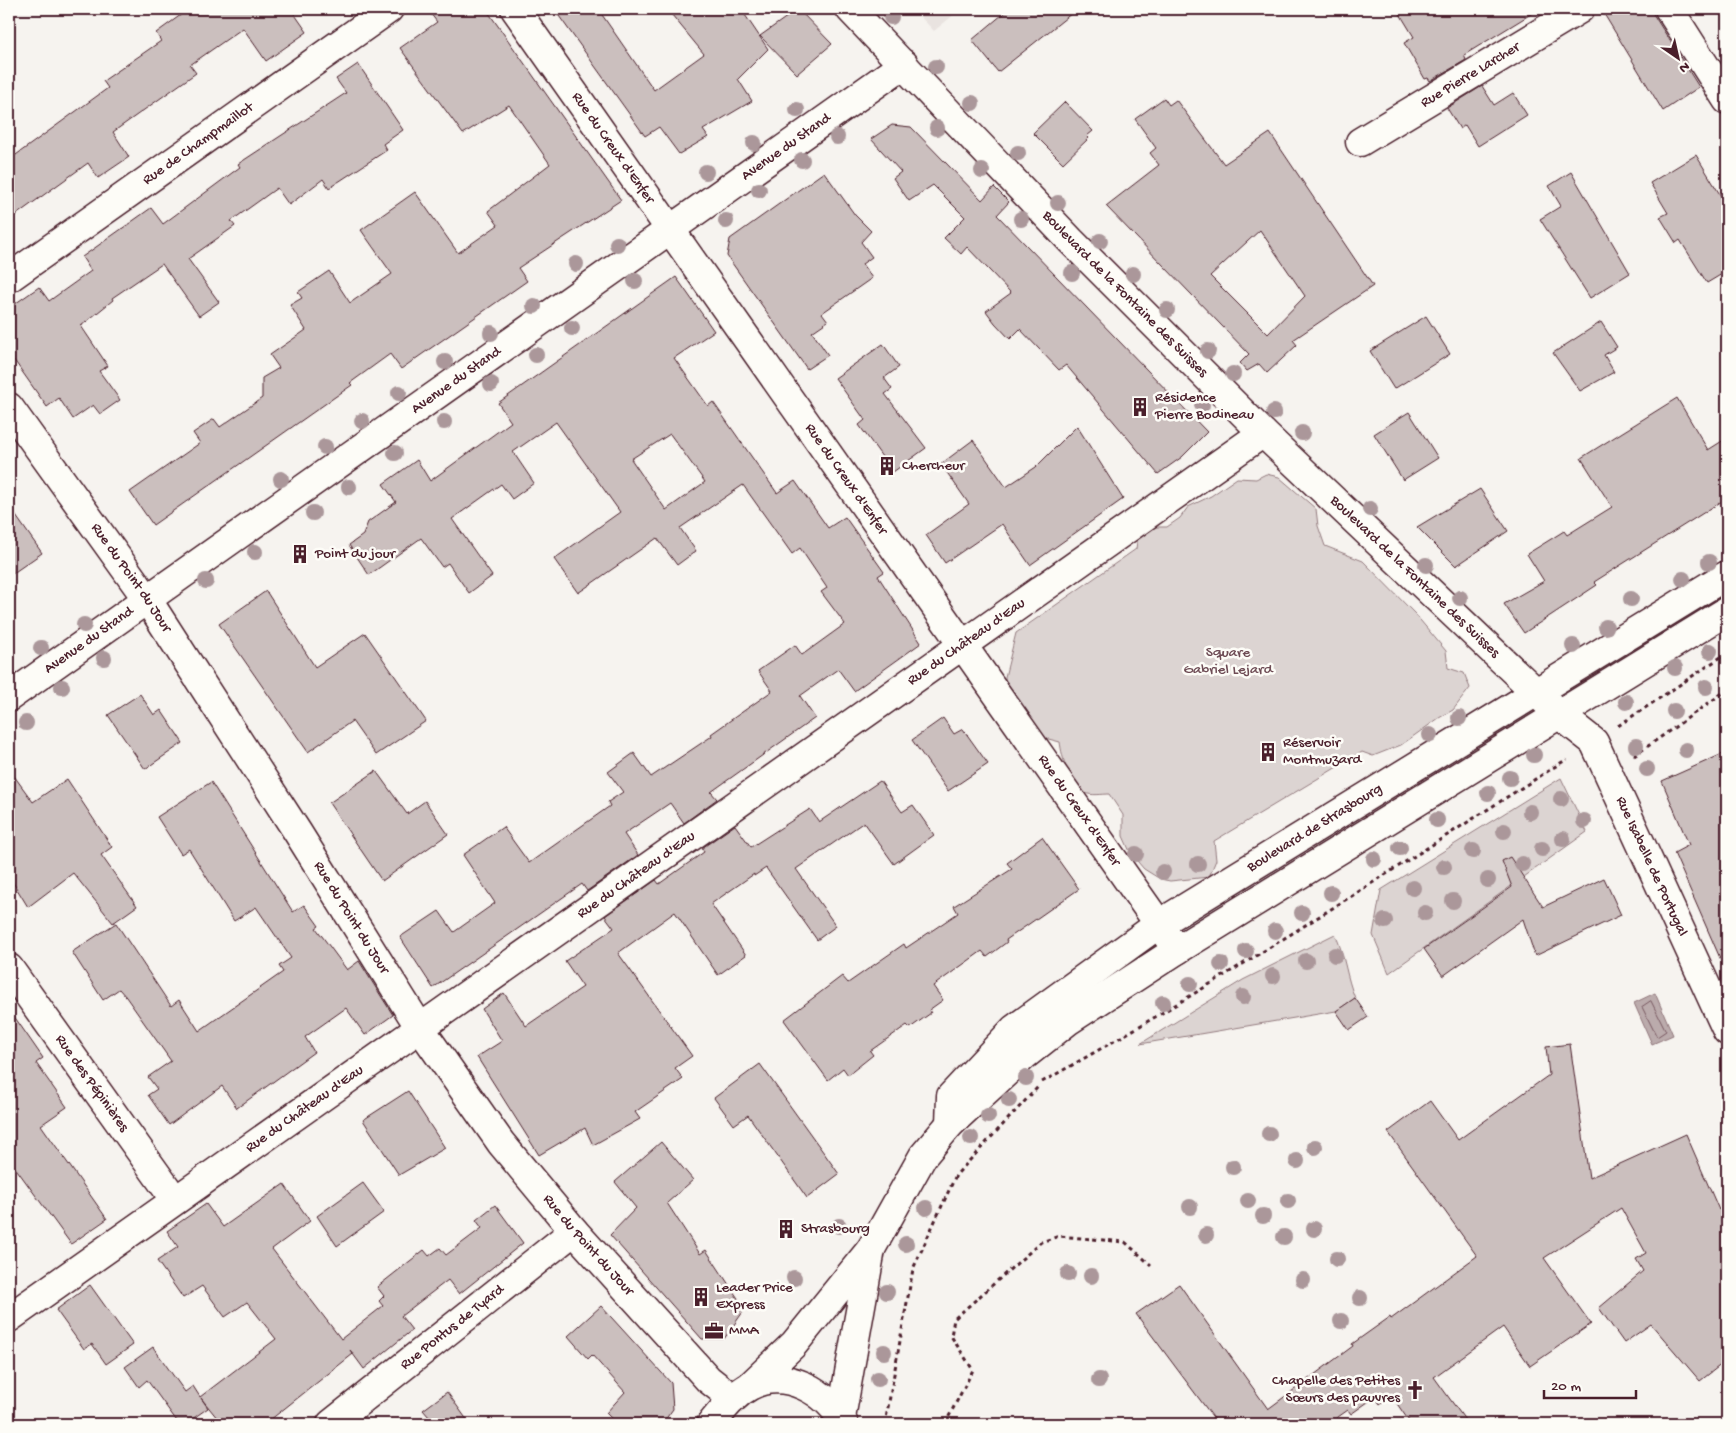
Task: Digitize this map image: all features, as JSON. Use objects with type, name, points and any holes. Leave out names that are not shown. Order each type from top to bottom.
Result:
[{"type":"street","name":"Rue de Champmaillot","points":[[9,278],[389,9]]},
{"type":"street","name":"Rue du Creux d'Enfer","points":[[515,9],[1177,950]]},
{"type":"street","name":"Boulevard de la Fontaine des Suisses","points":[[850,9],[1071,241],[1263,433],[1560,716]]},
{"type":"street","name":"Rue Pierre Larcher","points":[[1360,142],[1580,9]]},
{"type":"street","points":[[1669,9],[1727,100]]},
{"type":"street","name":"Avenue du Stand","points":[[9,697],[904,64]]},
{"type":"street","name":"Rue du Point du Jour","points":[[9,407],[147,599],[298,833],[420,1028],[501,1143],[574,1232],[708,1379],[742,1391]]},
{"type":"street","name":"Rue du Château d'Eau","points":[[9,1318],[1263,433]]},
{"type":"street","name":"Boulevard de Strasbourg","points":[[950,1124],[950,1096],[1014,1029],[1158,924],[1727,575]]},
{"type":"street","points":[[711,1424],[742,1391],[794,1344],[871,1249],[923,1156],[950,1124],[1025,1055],[1068,1021],[1177,950],[1560,716],[1727,611]]},
{"type":"street","name":"Rue Isabelle de Portugal","points":[[1560,716],[1594,742],[1727,1031]]},
{"type":"street","name":"Rue des Pépinières","points":[[9,968],[175,1200]]},
{"type":"street","name":"Rue Pontus de Tyard","points":[[331,1424],[574,1232]]},
{"type":"street","points":[[843,1421],[871,1249]]},
{"type":"street","points":[[742,1391],[772,1379],[789,1380],[804,1385],[829,1404],[843,1421]]},
{"type":"path","points":[[885,1424],[916,1260],[956,1175],[1042,1082],[1133,1031],[1220,978],[1594,742],[1727,653]]},
{"type":"path","points":[[1609,774],[1727,690]]},
{"type":"path","points":[[945,1424],[973,1370],[951,1336],[954,1319],[1041,1242],[1059,1236],[1125,1242],[1151,1265]]},
{"type":"shaded area","points":[[913,9],[961,9],[934,31]]},
{"type":"green space","name":"Square Gabriel Lejard","points":[[1266,474],[1279,477],[1316,509],[1318,526],[1325,546],[1363,561],[1415,614],[1446,651],[1448,668],[1464,673],[1470,688],[1453,710],[1401,745],[1373,756],[1362,752],[1214,841],[1216,860],[1209,877],[1170,881],[1160,879],[1144,869],[1131,854],[1123,836],[1123,815],[1109,794],[1085,793],[1079,789],[1067,771],[1060,742],[1041,737],[1007,698],[1005,677],[1016,633],[1136,549],[1138,534],[1154,527],[1167,527],[1180,518],[1188,507],[1211,496],[1237,478],[1256,479]]},
{"type":"green space","points":[[1561,778],[1587,832],[1389,973],[1373,935],[1381,890]]},
{"type":"green space","points":[[1335,934],[1355,998],[1336,1011],[1140,1044],[1243,980]]},
{"type":"water","points":[[1655,993],[1673,1035],[1652,1044],[1634,1003]]},
{"type":"building","points":[[189,9],[291,9],[307,32],[266,61],[243,28],[190,65],[196,73],[113,132],[129,157],[98,178],[88,163],[9,220],[9,160],[108,88],[103,81],[161,41],[156,33]]},
{"type":"building","points":[[427,9],[486,9],[621,200],[518,268],[527,281],[401,369],[390,354],[350,383],[352,385],[153,525],[130,492],[200,443],[193,433],[214,419],[220,427],[262,398],[262,378],[279,368],[270,355],[306,330],[290,305],[302,298],[298,292],[329,271],[350,303],[392,274],[361,230],[415,192],[458,253],[498,225],[488,211],[550,164],[509,105],[463,134],[400,48],[437,22]]},
{"type":"building","points":[[554,9],[598,9],[654,90],[704,54],[667,9],[741,9],[768,49],[738,79],[752,101],[703,130],[708,137],[679,154],[659,127],[645,136]]},
{"type":"building","points":[[798,9],[832,44],[797,74],[760,36]]},
{"type":"building","points":[[1009,9],[1077,9],[998,72],[972,40]]},
{"type":"building","points":[[1397,9],[1539,9],[1464,55],[1466,60],[1430,81],[1428,78],[1425,79],[1404,43],[1414,37]]},
{"type":"building","points":[[1601,9],[1650,9],[1699,87],[1663,111]]},
{"type":"building","points":[[358,64],[403,130],[383,144],[387,150],[329,188],[323,179],[289,205],[277,188],[231,221],[235,226],[188,259],[219,302],[199,316],[162,264],[112,298],[113,300],[81,326],[108,366],[99,371],[120,400],[100,414],[93,405],[73,419],[59,398],[47,407],[9,353],[9,308],[39,287],[49,301],[91,271],[82,257],[151,208],[163,224],[240,167],[238,164],[346,93],[336,79]]},
{"type":"building","points":[[1482,86],[1494,105],[1513,93],[1527,115],[1478,146],[1465,125],[1460,129],[1447,108]]},
{"type":"building","points":[[1164,98],[1169,105],[1176,100],[1224,164],[1270,133],[1373,286],[1293,340],[1297,345],[1267,373],[1259,364],[1247,371],[1240,363],[1249,354],[1106,206],[1159,165],[1150,153],[1156,148],[1135,119]],"holes":[[[1260,230],[1305,296],[1268,334],[1210,276]]]},
{"type":"building","points":[[1065,102],[1093,131],[1087,136],[1089,138],[1063,163],[1033,133]]},
{"type":"building","name":"Résidence Pierre Bodineau","points":[[892,125],[911,127],[982,200],[994,187],[1009,202],[997,215],[1207,432],[1182,457],[1158,474],[1066,365],[1059,370],[1020,329],[1010,339],[995,323],[986,311],[1011,293],[967,247],[961,254],[944,238],[965,217],[933,185],[909,201],[893,178],[901,172],[871,139]]},
{"type":"building","points":[[1696,155],[1727,206],[1727,271],[1707,283],[1680,240],[1676,243],[1660,217],[1668,213],[1650,183]]},
{"type":"building","points":[[824,172],[855,215],[871,231],[861,242],[872,257],[862,264],[872,278],[822,313],[828,321],[812,332],[828,355],[807,369],[727,256],[730,239]]},
{"type":"building","points":[[1571,172],[1630,273],[1590,298],[1540,219],[1561,206],[1549,186]]},
{"type":"building","points":[[676,277],[714,331],[674,358],[708,406],[713,402],[777,493],[795,481],[828,528],[845,517],[884,572],[878,576],[921,643],[854,691],[838,669],[800,696],[815,718],[711,792],[717,799],[684,823],[670,803],[624,834],[638,855],[587,891],[582,884],[433,988],[400,937],[439,911],[454,932],[495,903],[463,855],[503,827],[529,863],[610,806],[608,802],[623,792],[608,772],[634,753],[651,777],[712,736],[711,734],[772,691],[758,671],[795,645],[802,655],[845,624],[821,592],[827,588],[800,548],[792,554],[743,485],[680,528],[696,551],[677,565],[657,538],[578,593],[554,559],[620,512],[556,422],[513,452],[534,483],[512,499],[501,484],[452,519],[492,576],[469,593],[448,563],[442,567],[421,538],[369,575],[349,545],[363,535],[368,522],[396,502],[383,484],[417,460],[430,481],[511,422],[498,403]],"holes":[[[670,434],[705,482],[666,510],[631,459]]]},
{"type":"building","points":[[1426,316],[1450,354],[1394,389],[1370,351]]},
{"type":"building","points":[[1601,322],[1617,347],[1604,355],[1614,372],[1580,391],[1553,353]]},
{"type":"building","points":[[883,344],[899,367],[884,378],[892,389],[885,394],[926,448],[893,472],[859,425],[865,420],[835,378]]},
{"type":"building","points":[[1677,398],[1708,450],[1727,438],[1727,498],[1594,582],[1597,585],[1524,633],[1504,604],[1544,581],[1527,554],[1564,531],[1567,535],[1612,507],[1581,458]]},
{"type":"building","points":[[1409,412],[1438,458],[1403,480],[1374,434]]},
{"type":"building","points":[[1077,426],[1123,499],[1030,565],[1002,524],[945,563],[926,535],[969,504],[941,464],[973,440],[1006,487],[1036,467]]},
{"type":"building","points":[[1480,489],[1508,531],[1456,566],[1417,527]]},
{"type":"building","points":[[9,506],[42,553],[9,576]]},
{"type":"building","points":[[266,591],[315,667],[365,633],[426,721],[376,755],[352,721],[308,752],[219,624]]},
{"type":"building","points":[[140,694],[154,715],[161,710],[183,743],[145,769],[108,715]]},
{"type":"building","points":[[943,718],[954,734],[963,729],[988,764],[948,791],[912,740]]},
{"type":"building","points":[[1727,752],[1727,974],[1674,853],[1689,845],[1662,781]]},
{"type":"building","points":[[9,769],[33,802],[67,779],[112,847],[101,855],[137,906],[113,923],[73,873],[28,907],[9,876]]},
{"type":"building","points":[[376,771],[407,814],[425,801],[448,834],[382,881],[329,803]]},
{"type":"building","points":[[880,781],[902,812],[913,805],[934,835],[894,864],[864,822],[796,869],[836,926],[817,940],[766,868],[754,876],[754,874],[711,904],[746,955],[718,975],[675,912],[618,953],[692,1056],[675,1068],[683,1079],[635,1112],[640,1119],[593,1145],[585,1128],[539,1155],[477,1057],[502,1041],[482,1009],[504,993],[526,1026],[583,987],[565,961],[614,928],[605,916],[656,880],[659,884],[704,852],[702,848],[735,825],[751,847],[810,809],[819,822]]},
{"type":"building","points":[[211,782],[293,912],[304,905],[319,926],[316,928],[347,970],[359,961],[393,1015],[365,1035],[346,1008],[305,1037],[314,1052],[237,1108],[222,1086],[169,1125],[148,1095],[157,1089],[148,1077],[171,1061],[119,989],[103,1000],[72,952],[116,923],[171,1006],[179,1000],[199,1031],[283,972],[279,966],[291,958],[256,907],[234,921],[189,849],[181,854],[157,817]]},
{"type":"building","points":[[1042,837],[1079,889],[1006,940],[1007,942],[987,957],[982,951],[933,986],[943,1000],[929,1010],[931,1013],[910,1028],[907,1025],[870,1051],[873,1055],[848,1075],[843,1068],[828,1080],[784,1020],[842,976],[848,983],[904,944],[906,948],[958,913],[954,906],[1012,869],[1007,863]]},
{"type":"building","points":[[1510,857],[1543,907],[1604,878],[1621,915],[1535,956],[1523,919],[1443,976],[1424,949],[1512,887],[1502,861]]},
{"type":"building","points":[[1355,998],[1368,1017],[1349,1030],[1336,1011]]},
{"type":"building","points":[[9,1009],[43,1058],[36,1063],[67,1107],[41,1125],[107,1219],[71,1244],[9,1159]]},
{"type":"building","points":[[1570,1044],[1589,1178],[1686,1134],[1719,1210],[1727,1205],[1727,1360],[1700,1381],[1651,1324],[1624,1343],[1599,1308],[1643,1271],[1636,1259],[1646,1253],[1621,1208],[1544,1258],[1591,1324],[1530,1366],[1503,1327],[1434,1377],[1468,1424],[1411,1424],[1391,1395],[1380,1404],[1375,1397],[1351,1414],[1348,1410],[1328,1424],[1218,1424],[1136,1314],[1179,1284],[1268,1409],[1353,1346],[1352,1344],[1390,1317],[1391,1319],[1477,1256],[1388,1132],[1430,1101],[1458,1140],[1549,1075],[1546,1047]]},
{"type":"building","points":[[760,1064],[839,1174],[807,1198],[748,1115],[734,1125],[714,1098]]},
{"type":"building","points":[[408,1091],[445,1148],[399,1175],[363,1120]]},
{"type":"building","points":[[661,1142],[693,1180],[667,1203],[700,1254],[706,1250],[745,1309],[724,1339],[702,1339],[610,1235],[636,1208],[615,1182]]},
{"type":"building","points":[[363,1183],[384,1212],[337,1246],[317,1216]]},
{"type":"building","points":[[284,1184],[310,1221],[272,1249],[341,1339],[383,1306],[379,1301],[384,1296],[377,1287],[424,1250],[429,1256],[440,1248],[446,1255],[482,1228],[476,1220],[495,1205],[523,1243],[459,1294],[448,1280],[401,1316],[412,1330],[364,1369],[353,1354],[265,1424],[222,1424],[201,1398],[208,1408],[185,1424],[179,1424],[147,1380],[139,1387],[125,1367],[153,1347],[185,1392],[193,1386],[200,1397],[276,1339],[247,1302],[225,1317],[202,1286],[183,1298],[157,1261],[178,1247],[167,1231],[206,1204],[223,1227]]},
{"type":"building","points":[[90,1285],[133,1345],[106,1364],[92,1344],[84,1349],[56,1310]]},
{"type":"building","points":[[601,1306],[671,1383],[673,1409],[662,1424],[617,1424],[606,1413],[625,1392],[592,1355],[588,1359],[568,1336]]},
{"type":"building","points":[[447,1392],[470,1424],[435,1424],[423,1410]]},
{"type":"place","name":"Résidence Pierre Bodineau","points":[[1140,407]]},
{"type":"place","name":"Chercheur","points":[[887,466]]},
{"type":"place","name":"Point du jour","points":[[300,554]]},
{"type":"place","name":"Réservoir Montmuzard","points":[[1268,752]]},
{"type":"place","name":"Strasbourg","points":[[786,1229]]},
{"type":"place","name":"Leader Price Express","points":[[701,1297]]},
{"type":"place","name":"MMA","points":[[714,1331]]},
{"type":"place","name":"Chapelle des Petites Sœurs des pauvres","points":[[1415,1390]]}]
